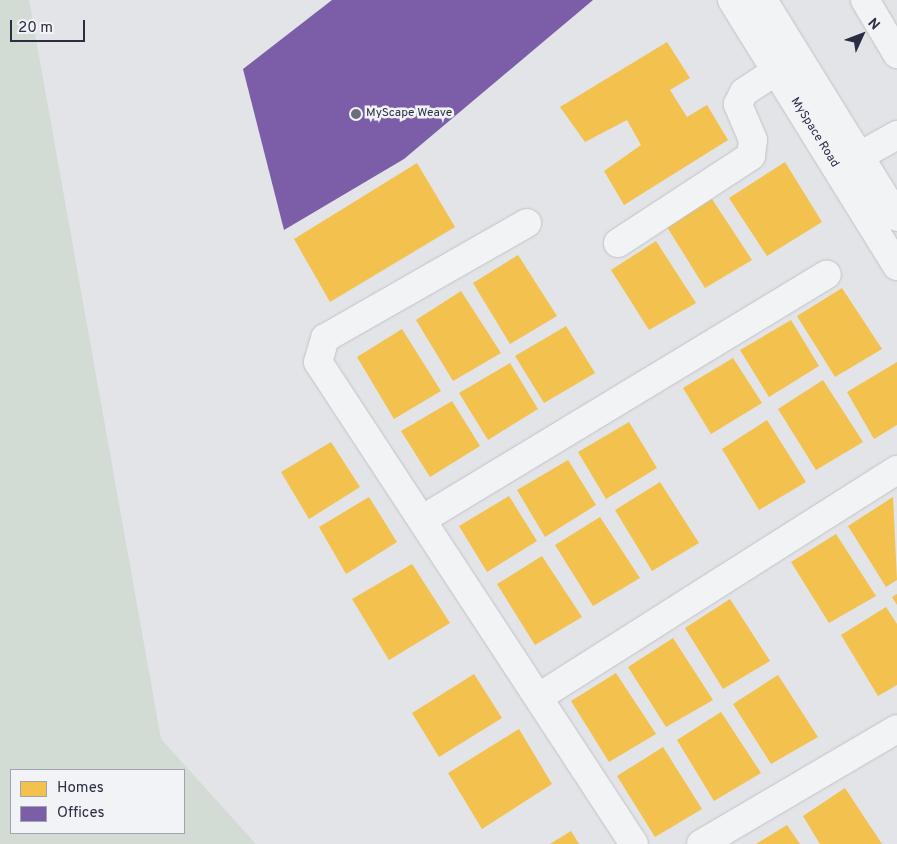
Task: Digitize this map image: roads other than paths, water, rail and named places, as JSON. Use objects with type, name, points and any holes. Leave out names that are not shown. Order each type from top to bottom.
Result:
[{"type":"street","name":"MySpace Road","points":[[732,0],[897,266]]},
{"type":"street","points":[[763,0],[860,156],[889,186],[897,217]]},
{"type":"street","points":[[865,0],[897,54]]},
{"type":"street","points":[[618,243],[751,156],[754,140],[738,104],[744,92],[776,71]]},
{"type":"street","points":[[806,120],[829,106]]},
{"type":"street","points":[[860,156],[897,135]]},
{"type":"street","points":[[527,223],[326,338],[320,349],[318,362],[326,378],[423,520],[634,844]]},
{"type":"street","points":[[423,520],[827,274]]},
{"type":"street","points":[[539,697],[897,470]]},
{"type":"street","points":[[700,844],[897,728]]},
{"type":"place","name":"MyScape Weave","points":[[356,114]]}]
